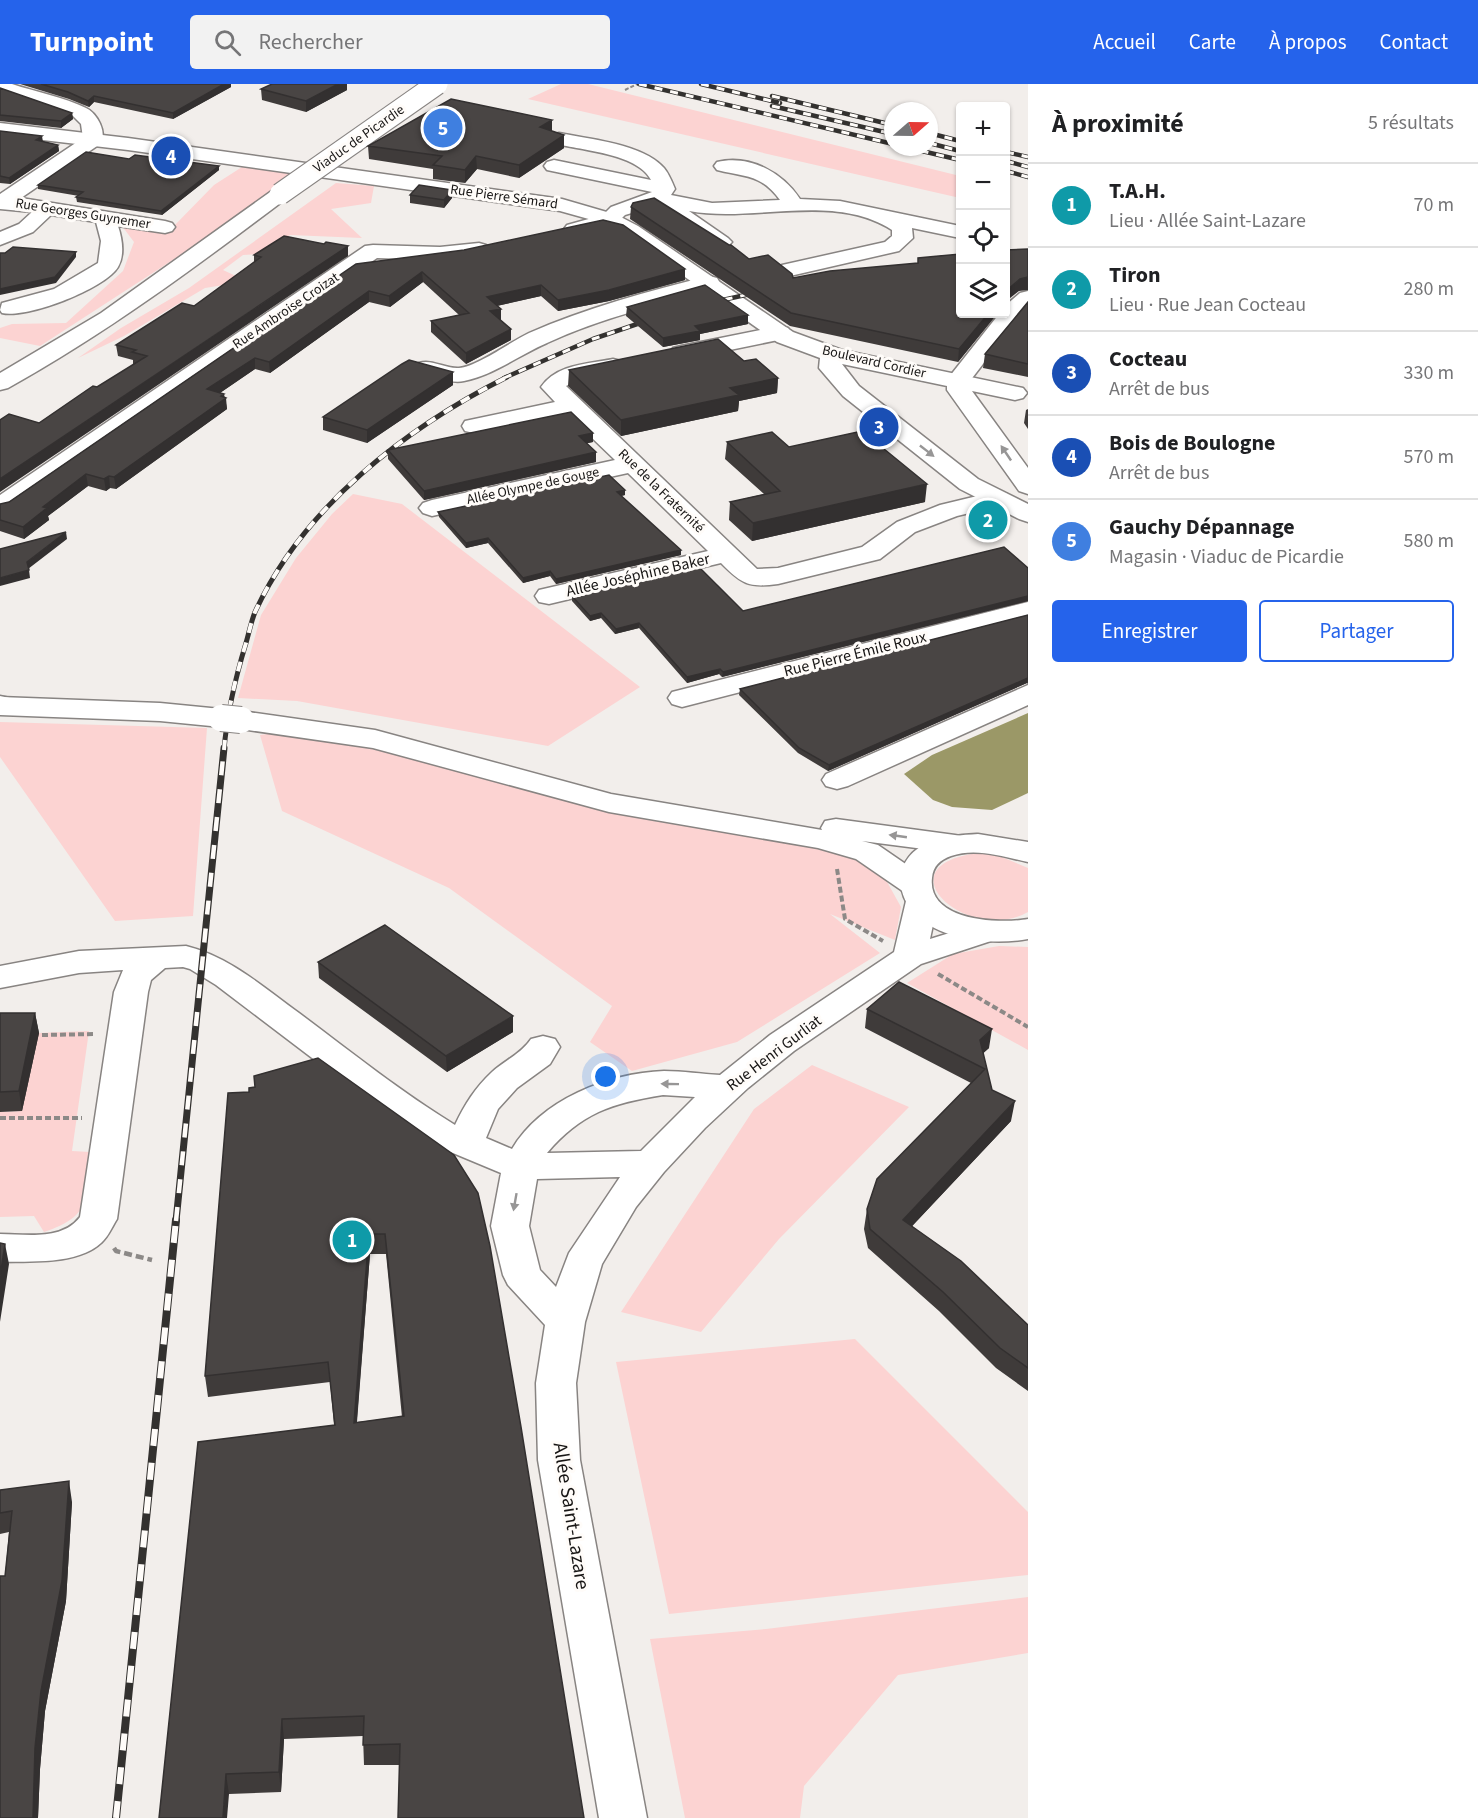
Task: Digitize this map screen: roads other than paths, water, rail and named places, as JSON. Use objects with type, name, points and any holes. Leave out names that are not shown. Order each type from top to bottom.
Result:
[{"type":"street","points":[[24,94],[44,84]]},
{"type":"street","name":"Viaduc de Picardie","points":[[0,383],[69,344],[120,311],[280,194],[437,84]]},
{"type":"street","points":[[0,86],[80,112],[90,119],[93,140],[1,202]]},
{"type":"street","name":"Rue Pierre Sémard","points":[[0,129],[562,205],[610,219],[630,230],[733,300]]},
{"type":"street","points":[[559,139],[622,153],[642,161],[657,172],[662,194],[721,242]]},
{"type":"street","points":[[554,166],[712,209],[794,205],[840,207],[956,231]]},
{"type":"street","points":[[724,166],[765,173],[782,187],[794,205]]},
{"type":"street","points":[[552,234],[610,219],[618,211],[662,194]]},
{"type":"street","name":"Rue Georges Guynemer","points":[[1,202],[165,227]]},
{"type":"street","points":[[0,239],[32,226],[46,208]]},
{"type":"street","points":[[790,270],[892,247],[902,238],[902,228],[885,217]]},
{"type":"street","points":[[10,308],[65,294],[108,266],[111,259],[109,225],[104,218]]},
{"type":"street","points":[[342,246],[373,251],[455,253],[497,245]]},
{"type":"street","name":"Rue Ambroise Croizat","points":[[0,507],[373,251]]},
{"type":"street","points":[[427,368],[460,375],[480,369],[538,338],[599,315],[709,283]]},
{"type":"street","points":[[1028,298],[1012,311],[958,381],[959,390],[983,420],[1028,486]]},
{"type":"street","name":"Boulevard Cordier","points":[[733,300],[780,333],[836,356],[1021,394]]},
{"type":"street","points":[[663,357],[780,333]]},
{"type":"street","points":[[836,356],[830,361],[831,368],[851,391],[969,484],[1028,514]]},
{"type":"street","name":"Rue de la Fraternité","points":[[631,363],[563,376],[555,380],[553,387],[749,576],[763,578],[778,576],[871,553],[906,527],[949,510],[998,499]]},
{"type":"street","points":[[983,420],[1021,394]]},
{"type":"street","points":[[474,426],[572,406]]},
{"type":"street","name":"Allée Olympe de Gouge","points":[[432,508],[633,464]]},
{"type":"street","name":"Allée Joséphine Baker","points":[[549,596],[727,554]]},
{"type":"street","name":"Rue Pierre Émile Roux","points":[[682,698],[1028,610]]},
{"type":"street","points":[[837,780],[1028,694]]},
{"type":"street","points":[[2,706],[159,712],[231,719],[375,739],[609,803],[821,839],[867,852],[918,893],[937,915],[985,932],[1027,930]]},
{"type":"street","points":[[733,823],[841,828],[956,844]]},
{"type":"street","points":[[909,957],[918,893],[916,872],[924,860],[937,850],[956,844],[977,842],[1014,849],[1028,831]]},
{"type":"street","name":"Rue Henri Gurliat","points":[[651,1163],[692,1119],[782,1043],[909,957],[985,932]]},
{"type":"street","points":[[0,977],[79,962],[186,956],[228,977],[408,1112],[442,1134],[521,1167],[651,1163]]},
{"type":"street","points":[[0,1248],[68,1244],[87,1234],[98,1219],[131,993],[136,976],[157,957]]},
{"type":"street","points":[[465,1144],[483,1103],[505,1080],[538,1056],[543,1047]]},
{"type":"street","points":[[565,1322],[522,1275],[510,1226],[521,1167],[531,1148],[550,1126],[584,1103],[621,1090],[663,1083],[728,1087]]},
{"type":"street","name":"Allée Saint-Lazare","points":[[623,1818],[559,1460],[556,1383],[565,1322],[584,1263],[623,1198],[651,1163]]},
{"type":"railway","points":[[639,84],[884,142]]},
{"type":"railway","points":[[701,84],[780,103]]},
{"type":"railway","points":[[772,96],[884,123]]},
{"type":"railway","points":[[772,106],[884,132]]},
{"type":"railway","points":[[938,135],[956,140]]},
{"type":"railway","points":[[938,145],[956,150]]},
{"type":"railway","points":[[1010,153],[1028,157]]},
{"type":"railway","points":[[938,155],[956,159]]},
{"type":"railway","points":[[1010,162],[1028,167]]},
{"type":"railway","points":[[1010,172],[1028,177]]},
{"type":"railway","points":[[709,303],[759,292]]},
{"type":"railway","points":[[504,378],[593,339],[652,319]]},
{"type":"railway","points":[[224,750],[232,696],[255,612],[276,574],[301,538],[362,474],[396,446],[432,420],[507,377]]},
{"type":"railway","points":[[176,1221],[224,748]]},
{"type":"railway","points":[[116,1818],[176,1220]]},
{"type":"place","name":"Gauchy Dépannage","points":[[443,128]]},
{"type":"place","name":"Bois de Boulogne","points":[[171,156]]},
{"type":"place","name":"Cocteau","points":[[879,427]]},
{"type":"place","name":"Tiron","points":[[988,520]]},
{"type":"place","name":"T.A.H.","points":[[352,1240]]}]
